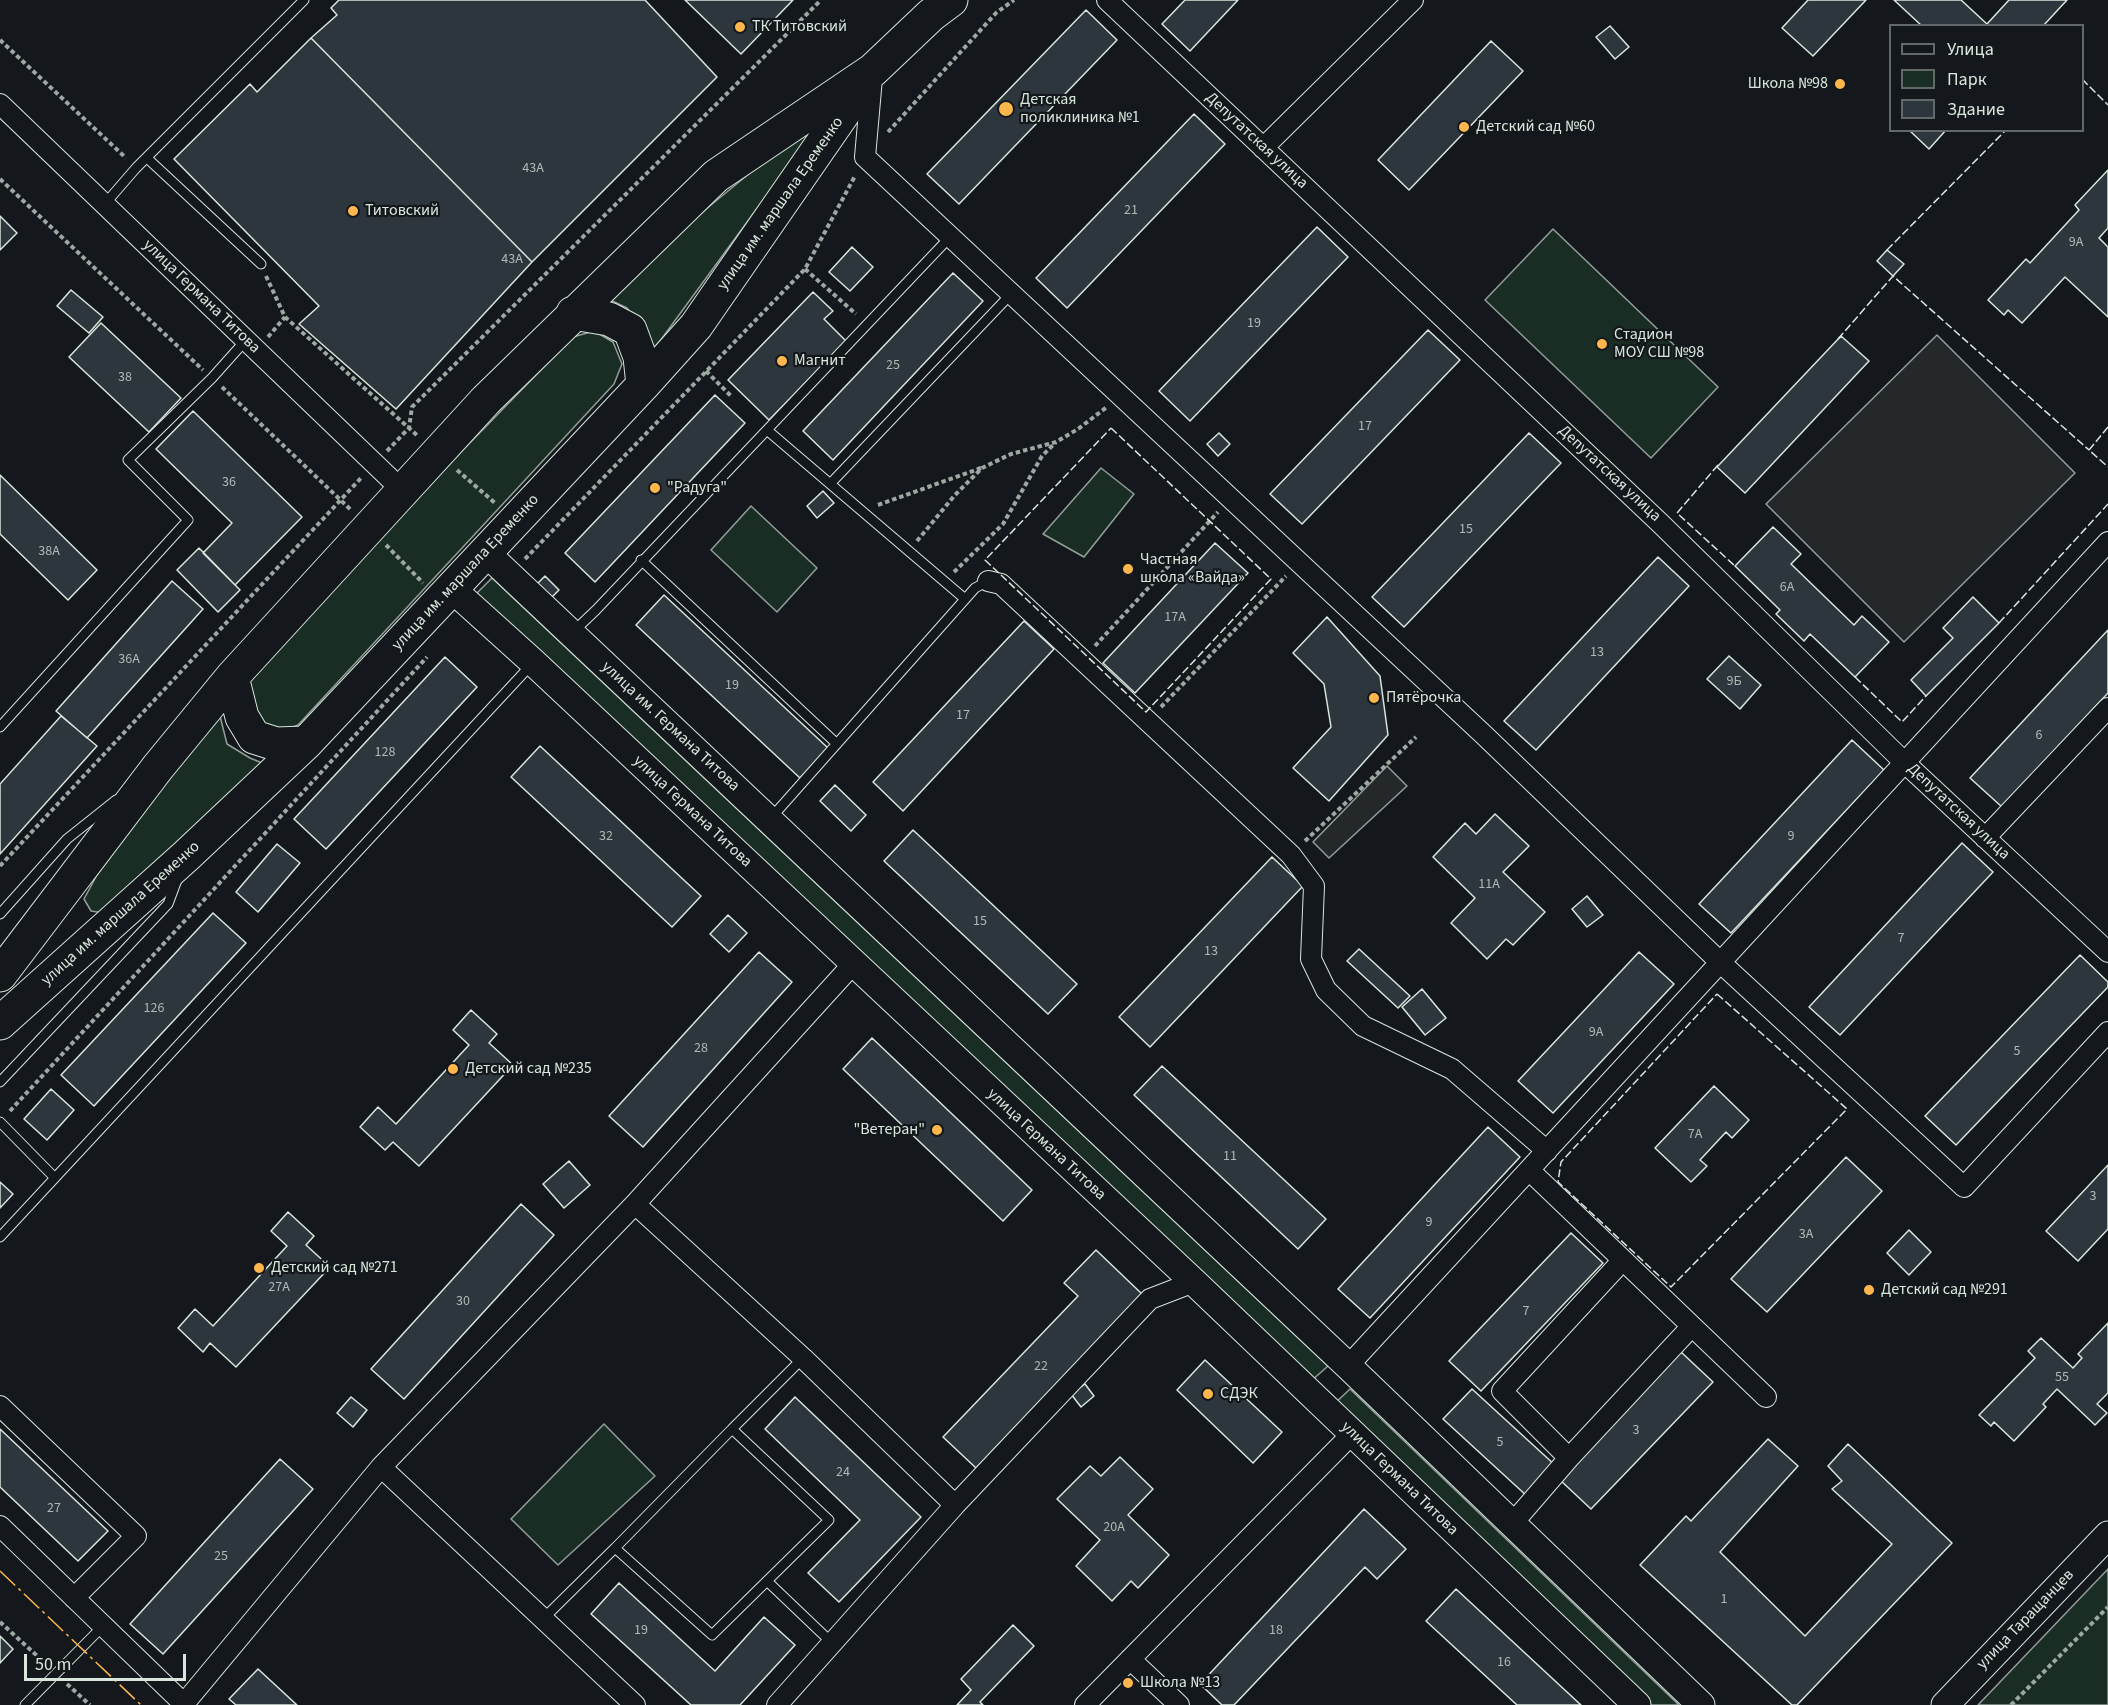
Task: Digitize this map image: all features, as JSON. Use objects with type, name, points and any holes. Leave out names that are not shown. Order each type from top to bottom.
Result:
[{"type":"highway","name":"улица им. маршала Еременко","points":[[0,1023],[186,856],[306,743],[643,385],[696,326],[873,70],[935,8]]},
{"type":"highway","name":"улица им. маршала Еременко","points":[[0,975],[158,767],[232,677],[486,400],[716,176],[873,70]]},
{"type":"highway","points":[[573,313],[609,319],[630,330],[640,357],[643,385]]},
{"type":"highway","points":[[232,677],[242,717],[254,737],[276,744],[306,743]]},
{"type":"street","name":"Депутатская улица","points":[[1107,0],[1660,523],[1904,762],[2107,949]]},
{"type":"street","points":[[1263,148],[1413,0]]},
{"type":"street","points":[[873,70],[865,157],[1484,735],[1721,963],[1964,1187],[2108,1032]]},
{"type":"street","name":"улица Германа Титова","points":[[0,104],[402,490]]},
{"type":"street","points":[[1322,1405],[1351,1369],[1547,1151],[2108,542]]},
{"type":"street","points":[[485,552],[571,634]]},
{"type":"street","points":[[988,581],[1001,584],[1291,855],[1314,886],[1311,959],[1326,990],[1363,1026],[1452,1069],[1547,1151]]},
{"type":"street","name":"улица Германа Титова","points":[[446,594],[533,662],[1194,1282],[1637,1705]]},
{"type":"street","name":"улица им. Германа Титова","points":[[571,634],[769,821]]},
{"type":"street","points":[[1985,838],[2108,708]]},
{"type":"street","points":[[769,821],[1351,1369],[1701,1705]]},
{"type":"street","points":[[0,1526],[184,1705],[381,1467],[635,1204],[853,964]]},
{"type":"street","points":[[1530,1170],[1766,1397]]},
{"type":"street","points":[[635,1204],[803,1358],[955,1505]]},
{"type":"street","points":[[1569,1458],[1502,1391],[1622,1260]]},
{"type":"street","points":[[777,1705],[955,1505],[1150,1299],[1194,1282]]},
{"type":"street","points":[[1512,1524],[1569,1458],[1692,1326]]},
{"type":"street","points":[[0,1406],[136,1536],[74,1598]]},
{"type":"street","points":[[1085,1705],[1352,1434]]},
{"type":"street","points":[[381,1467],[635,1705]]},
{"type":"street","name":"улица Таращанцев","points":[[1945,1705],[2108,1535]]},
{"type":"street","points":[[1130,1659],[1179,1705]]},
{"type":"lane","points":[[104,205],[136,168],[304,0]]},
{"type":"lane","points":[[147,158],[261,264]]},
{"type":"lane","points":[[571,634],[950,237]]},
{"type":"lane","points":[[830,484],[1011,294]]},
{"type":"lane","points":[[0,727],[188,520],[128,460],[212,378],[245,340]]},
{"type":"lane","points":[[767,430],[965,599]]},
{"type":"lane","points":[[641,560],[837,744]]},
{"type":"lane","points":[[769,821],[975,588],[988,581]]},
{"type":"lane","points":[[0,1236],[533,662]]},
{"type":"lane","points":[[0,914],[67,839],[158,767]]},
{"type":"lane","points":[[0,1082],[168,904],[186,856]]},
{"type":"lane","points":[[0,1122],[55,1178]]},
{"type":"lane","points":[[543,1619],[803,1358]]},
{"type":"lane","points":[[615,1548],[712,1635],[829,1520],[732,1429]]},
{"type":"lane","points":[[767,1581],[833,1644]]},
{"type":"lane","points":[[25,1705],[103,1626]]},
{"type":"path","points":[[0,867],[409,428],[412,407],[821,0]]},
{"type":"path","points":[[534,550],[805,269],[865,157],[996,13],[1014,0]]},
{"type":"path","points":[[0,40],[136,168]]},
{"type":"path","points":[[0,179],[368,527],[446,594]]},
{"type":"path","points":[[261,264],[285,317],[540,543]]},
{"type":"path","points":[[805,269],[867,325]]},
{"type":"path","points":[[706,372],[732,397]]},
{"type":"path","points":[[945,582],[1003,524],[1042,456],[1056,442],[1110,405]]},
{"type":"path","points":[[862,511],[943,480],[982,468],[1011,454],[1056,442]]},
{"type":"path","points":[[909,551],[955,495],[982,468]]},
{"type":"path","points":[[1083,660],[1230,498]]},
{"type":"path","points":[[1148,721],[1287,575]]},
{"type":"path","points":[[0,1122],[433,651]]},
{"type":"path","points":[[1291,855],[1416,736]]},
{"type":"path","points":[[2011,1705],[2108,1607]]},
{"type":"green space","points":[[813,132],[652,350],[644,330],[627,308],[606,298],[689,223],[795,136]]},
{"type":"green space","name":"Стадион МОУ СШ №98","points":[[1553,229],[1718,387],[1651,458],[1485,300]]},
{"type":"green space","points":[[594,331],[613,342],[622,364],[614,384],[298,725],[277,733],[261,725],[247,682],[463,450],[573,337]]},
{"type":"green space","points":[[1101,468],[1134,494],[1084,557],[1043,534]]},
{"type":"green space","points":[[751,506],[817,568],[777,612],[711,550]]},
{"type":"green space","points":[[492,578],[1328,1366],[1310,1382],[474,596]]},
{"type":"green space","points":[[219,712],[227,744],[267,765],[104,913],[91,911],[84,899],[97,875]]},
{"type":"green space","points":[[1350,1389],[1679,1705],[1650,1705],[1333,1405]]},
{"type":"green space","points":[[604,1424],[655,1476],[558,1565],[511,1519]]},
{"type":"green space","points":[[2108,1569],[2108,1705],[1978,1705]]},
{"type":"shaded area","points":[[1937,335],[2075,473],[1904,642],[1766,504]]},
{"type":"shaded area","points":[[1387,766],[1407,786],[1329,858],[1313,842]]},
{"type":"building","points":[[339,0],[645,0],[717,77],[532,262],[311,38],[337,15],[331,8]]},
{"type":"building","name":"ТК Титовский","points":[[685,0],[793,0],[741,54]]},
{"type":"building","points":[[1185,0],[1238,0],[1190,51],[1162,24]]},
{"type":"building","points":[[1808,0],[1866,0],[1813,56],[1782,28]]},
{"type":"building","points":[[1894,0],[1961,0],[1987,24],[1920,24]]},
{"type":"building","points":[[2009,0],[2067,0],[2045,24],[1987,24]]},
{"type":"building","points":[[1086,10],[1117,40],[959,204],[927,174]]},
{"type":"building","points":[[1610,26],[1629,47],[1615,59],[1596,37]]},
{"type":"building","name":"Титовский","points":[[311,38],[532,262],[396,409],[299,324],[319,306],[174,159],[250,84],[257,92]]},
{"type":"building","points":[[1491,41],[1523,71],[1409,190],[1378,160]]},
{"type":"building","points":[[1194,114],[1225,144],[1067,308],[1036,278]]},
{"type":"building","points":[[1911,132],[1944,132],[1929,149]]},
{"type":"building","points":[[2108,170],[2108,228],[2099,238],[2108,247],[2108,317],[2065,277],[2022,323],[2008,310],[2004,315],[1988,300],[2026,259],[2030,263],[2079,210],[2075,205]]},
{"type":"building","points":[[0,216],[17,233],[0,250]]},
{"type":"building","points":[[1317,227],[1348,257],[1190,421],[1159,391]]},
{"type":"building","points":[[852,247],[873,267],[850,291],[829,272]]},
{"type":"building","points":[[1887,250],[1904,264],[1893,276],[1877,261]]},
{"type":"building","points":[[953,273],[983,301],[833,460],[803,431]]},
{"type":"building","points":[[71,290],[103,317],[89,333],[57,306]]},
{"type":"building","points":[[813,292],[833,311],[824,319],[846,341],[769,420],[728,380]]},
{"type":"building","points":[[101,323],[181,398],[149,432],[69,357]]},
{"type":"building","points":[[1428,330],[1460,360],[1302,524],[1270,494]]},
{"type":"building","points":[[1841,336],[1869,361],[1745,493],[1717,467]]},
{"type":"building","name":"\"Радуга\"","points":[[715,395],[745,423],[595,582],[565,553]]},
{"type":"building","points":[[193,411],[302,517],[235,585],[203,553],[232,523],[156,449]]},
{"type":"building","points":[[1219,433],[1230,444],[1218,456],[1207,444]]},
{"type":"building","points":[[1529,433],[1561,463],[1404,627],[1372,597]]},
{"type":"building","points":[[0,475],[97,570],[68,600],[0,534]]},
{"type":"building","points":[[823,491],[834,503],[817,518],[807,506]]},
{"type":"building","points":[[1773,527],[1801,554],[1791,564],[1854,625],[1862,616],[1889,642],[1855,677],[1810,634],[1804,641],[1776,614],[1780,610],[1735,566]]},
{"type":"building","points":[[1215,543],[1248,573],[1135,693],[1103,663]]},
{"type":"building","points":[[199,548],[240,590],[218,612],[177,570]]},
{"type":"building","points":[[1658,557],[1689,586],[1536,750],[1504,721]]},
{"type":"building","points":[[545,576],[559,590],[550,599],[536,585]]},
{"type":"building","points":[[172,581],[203,609],[87,738],[56,711]]},
{"type":"building","points":[[664,595],[828,748],[800,778],[636,625]]},
{"type":"building","points":[[1973,597],[1999,623],[1926,696],[1911,680],[1953,638],[1943,628]]},
{"type":"building","points":[[1327,617],[1380,676],[1388,735],[1329,801],[1293,768],[1331,727],[1324,684],[1293,653]]},
{"type":"building","points":[[1024,621],[1054,649],[903,811],[873,782]]},
{"type":"building","points":[[2108,630],[2108,693],[2002,807],[1970,778]]},
{"type":"building","points":[[1729,656],[1761,685],[1740,709],[1707,679]]},
{"type":"building","points":[[445,657],[477,687],[326,849],[294,819]]},
{"type":"building","points":[[61,716],[97,746],[0,854],[0,784]]},
{"type":"building","points":[[1852,740],[1884,770],[1731,933],[1699,904]]},
{"type":"building","points":[[540,746],[701,896],[672,927],[511,777]]},
{"type":"building","points":[[835,785],[866,815],[851,831],[820,801]]},
{"type":"building","points":[[1495,814],[1529,846],[1503,872],[1545,912],[1513,945],[1506,939],[1487,959],[1451,923],[1475,898],[1433,857],[1465,823],[1476,834]]},
{"type":"building","points":[[913,830],[1077,984],[1048,1014],[884,861]]},
{"type":"building","points":[[1962,843],[1993,872],[1840,1035],[1809,1007]]},
{"type":"building","points":[[277,844],[300,863],[258,912],[236,892]]},
{"type":"building","points":[[1272,857],[1303,886],[1150,1047],[1119,1017]]},
{"type":"building","points":[[1587,896],[1603,915],[1587,927],[1572,909]]},
{"type":"building","points":[[213,913],[246,943],[94,1106],[61,1075]]},
{"type":"building","points":[[728,915],[747,933],[729,952],[710,934]]},
{"type":"building","points":[[1359,949],[1410,996],[1398,1008],[1347,961]]},
{"type":"building","points":[[759,952],[792,982],[643,1147],[609,1116]]},
{"type":"building","points":[[1639,952],[1674,984],[1553,1113],[1518,1081]]},
{"type":"building","points":[[2080,955],[2108,982],[2108,987],[1956,1145],[1925,1116]]},
{"type":"building","points":[[1422,989],[1446,1018],[1425,1035],[1402,1007]]},
{"type":"building","points":[[471,1010],[497,1034],[489,1043],[513,1065],[419,1166],[393,1142],[385,1150],[360,1127],[378,1107],[396,1124],[469,1045],[453,1030]]},
{"type":"building","name":"\"Ветеран\"","points":[[872,1038],[1032,1190],[1003,1221],[843,1069]]},
{"type":"building","points":[[1162,1066],[1326,1219],[1298,1249],[1134,1095]]},
{"type":"building","points":[[1714,1086],[1749,1120],[1732,1138],[1726,1132],[1700,1160],[1707,1166],[1691,1182],[1655,1148]]},
{"type":"building","points":[[51,1089],[74,1110],[47,1140],[24,1119]]},
{"type":"building","points":[[1488,1127],[1520,1157],[1370,1318],[1338,1289]]},
{"type":"building","points":[[1846,1157],[1882,1191],[1767,1312],[1731,1279]]},
{"type":"building","points":[[569,1161],[590,1185],[564,1208],[543,1184]]},
{"type":"building","points":[[2108,1165],[2108,1229],[2078,1261],[2046,1231]]},
{"type":"building","points":[[0,1182],[13,1194],[0,1208]]},
{"type":"building","points":[[521,1204],[554,1235],[404,1399],[371,1369]]},
{"type":"building","points":[[288,1212],[314,1236],[306,1245],[330,1267],[236,1367],[210,1343],[203,1352],[178,1328],[195,1309],[213,1326],[287,1246],[271,1231]]},
{"type":"building","points":[[1909,1230],[1931,1252],[1909,1275],[1887,1253]]},
{"type":"building","points":[[1571,1233],[1603,1263],[1481,1391],[1449,1361]]},
{"type":"building","points":[[1096,1250],[1142,1294],[976,1468],[943,1437],[1078,1296],[1064,1283]]},
{"type":"building","points":[[2108,1323],[2108,1393],[2097,1404],[2107,1413],[2095,1425],[2057,1389],[2043,1404],[2046,1407],[2014,1441],[1994,1422],[1991,1426],[1979,1415],[2035,1358],[2028,1351],[2041,1338],[2073,1368],[2082,1358],[2078,1354]]},
{"type":"building","points":[[1681,1352],[1713,1382],[1591,1509],[1560,1480]]},
{"type":"building","points":[[1205,1360],[1282,1432],[1253,1463],[1177,1390]]},
{"type":"building","points":[[1085,1384],[1094,1396],[1081,1407],[1071,1394]]},
{"type":"building","points":[[1472,1389],[1556,1466],[1528,1497],[1443,1419]]},
{"type":"building","points":[[351,1397],[367,1410],[353,1427],[337,1413]]},
{"type":"building","points":[[795,1397],[921,1517],[839,1602],[808,1573],[860,1520],[765,1429]]},
{"type":"building","points":[[0,1429],[108,1531],[78,1561],[0,1487]]},
{"type":"building","points":[[1768,1439],[1798,1466],[1720,1552],[1805,1636],[1892,1544],[1832,1489],[1842,1481],[1828,1466],[1848,1444],[1952,1543],[1797,1705],[1792,1705],[1640,1565],[1686,1516],[1691,1521]]},
{"type":"building","points":[[1120,1457],[1153,1489],[1128,1515],[1169,1555],[1138,1588],[1131,1581],[1112,1601],[1076,1566],[1100,1540],[1057,1499],[1090,1466],[1101,1476]]},
{"type":"building","points":[[280,1459],[313,1489],[163,1654],[130,1624]]},
{"type":"building","points":[[1364,1509],[1406,1549],[1377,1579],[1365,1567],[1234,1705],[1222,1705],[1200,1684]]},
{"type":"building","points":[[619,1583],[715,1671],[764,1617],[795,1645],[740,1705],[691,1705],[591,1614]]},
{"type":"building","points":[[1456,1589],[1581,1705],[1517,1705],[1426,1621]]},
{"type":"building","points":[[1013,1625],[1034,1646],[980,1702],[983,1705],[957,1705],[971,1690],[961,1679]]},
{"type":"building","points":[[0,1636],[13,1649],[0,1663]]},
{"type":"building","points":[[258,1669],[297,1705],[236,1705],[229,1699]]},
{"type":"fence","points":[[2084,81],[2108,105]]},
{"type":"fence","points":[[1887,250],[2004,132]]},
{"type":"fence","points":[[1838,339],[1893,276],[2089,450]]},
{"type":"fence","points":[[2108,427],[2089,450],[2108,467]]},
{"type":"fence","points":[[1111,428],[1271,579],[1146,712],[985,560],[1111,428]]},
{"type":"fence","points":[[1718,465],[1677,513],[1735,566]]},
{"type":"fence","points":[[1999,623],[2108,504]]},
{"type":"fence","points":[[1855,677],[1902,722],[1926,696]]},
{"type":"fence","points":[[1717,994],[1847,1109],[1671,1287],[1558,1182],[1561,1162],[1717,994]]},
{"type":"power","points":[[0,1571],[141,1705]]},
{"type":"place","name":"ТК Титовский","points":[[740,27]]},
{"type":"place","name":"Школа №98","points":[[1840,84]]},
{"type":"place","name":"Детская поликлиника №1","points":[[1006,109]]},
{"type":"place","name":"Детский сад №60","points":[[1464,127]]},
{"type":"place","name":"Титовский","points":[[353,211]]},
{"type":"place","name":"Стадион МОУ СШ №98","points":[[1602,344]]},
{"type":"place","name":"Магнит","points":[[782,361]]},
{"type":"place","name":"\"Радуга\"","points":[[655,488]]},
{"type":"place","name":"Частная школа «Вайда»","points":[[1128,569]]},
{"type":"place","name":"Пятёрочка","points":[[1374,698]]},
{"type":"place","name":"Детский сад №235","points":[[453,1069]]},
{"type":"place","name":"\"Ветеран\"","points":[[937,1130]]},
{"type":"place","name":"Детский сад №271","points":[[259,1268]]},
{"type":"place","name":"Детский сад №291","points":[[1869,1290]]},
{"type":"place","name":"СДЭК","points":[[1208,1394]]},
{"type":"place","name":"Школа №13","points":[[1128,1683]]}]
